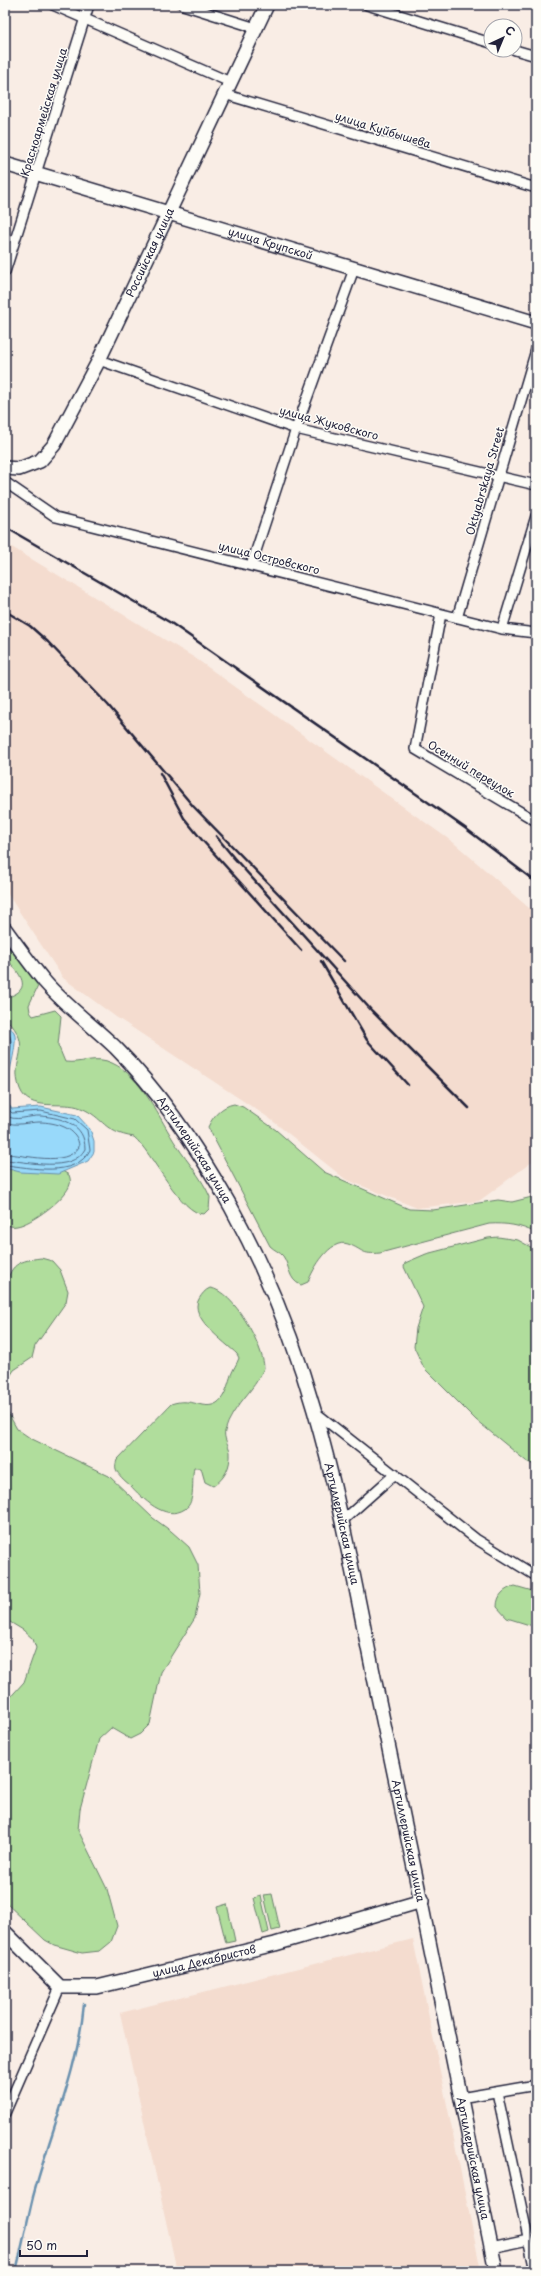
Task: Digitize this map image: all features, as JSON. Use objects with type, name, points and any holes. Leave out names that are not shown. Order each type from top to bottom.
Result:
[{"type":"main road","name":"Российская улица","points":[[5,468],[19,469],[40,461],[54,445],[99,360],[167,213],[267,5]]},
{"type":"main road","name":"улица Крупской","points":[[5,164],[536,323]]},
{"type":"main road","name":"Артиллерийская улица","points":[[5,930],[47,984],[116,1048],[146,1082],[167,1109],[212,1175],[248,1242],[279,1308],[300,1363],[315,1412],[341,1522],[422,1901],[460,2098],[496,2271]]},
{"type":"main road","name":"улица Декабристов","points":[[60,1987],[104,1986],[275,1944],[422,1901]]},
{"type":"main road","points":[[5,1932],[60,1987]]},
{"type":"street","points":[[53,5],[230,82]]},
{"type":"street","name":"Красноармейская улица","points":[[5,272],[38,173],[89,5]]},
{"type":"street","points":[[183,5],[256,28]]},
{"type":"street","points":[[367,5],[483,41]]},
{"type":"street","points":[[523,52],[536,56]]},
{"type":"street","name":"улица Куйбышева","points":[[224,94],[536,188]]},
{"type":"street","points":[[250,566],[296,429],[354,269]]},
{"type":"street","name":"Oktyabrskaya Street","points":[[457,618],[536,350]]},
{"type":"street","name":"улица Жуковского","points":[[99,360],[296,429],[536,485]]},
{"type":"street","name":"улица Островского","points":[[5,482],[56,516],[502,629],[536,633]]},
{"type":"street","points":[[502,629],[536,516]]},
{"type":"street","name":"Осенний переулок","points":[[441,614],[415,749],[536,821]]},
{"type":"street","points":[[315,1412],[476,1539],[536,1576]]},
{"type":"street","points":[[341,1522],[395,1474]]},
{"type":"street","points":[[5,2112],[60,1987]]},
{"type":"street","points":[[460,2098],[536,2085]]},
{"type":"street","points":[[497,2092],[535,2271]]},
{"type":"street","points":[[491,2248],[528,2240]]},
{"type":"shaded area","points":[[5,543],[195,658],[454,843],[536,914],[536,1159],[479,1201],[417,1208],[345,1179],[269,1118],[116,1017],[63,978],[5,890]]},
{"type":"shaded area","points":[[413,1939],[481,2271],[177,2271],[120,2013]]},
{"type":"green space","points":[[10,948],[16,950],[38,986],[29,1005],[30,1012],[33,1016],[55,1010],[61,1016],[58,1045],[65,1062],[100,1060],[112,1063],[123,1069],[141,1088],[177,1146],[207,1190],[210,1197],[209,1209],[204,1214],[195,1212],[176,1194],[134,1137],[116,1132],[95,1116],[81,1108],[39,1103],[31,1101],[24,1096],[17,1079],[17,1069],[21,1046],[14,1028],[5,1018],[5,994],[11,996],[22,988],[21,978],[18,972],[6,958],[6,952]]},
{"type":"green space","points":[[234,1104],[243,1107],[276,1130],[324,1172],[409,1209],[433,1210],[498,1200],[512,1202],[536,1196],[536,1233],[513,1225],[489,1224],[380,1253],[366,1253],[348,1244],[341,1243],[329,1250],[323,1256],[308,1282],[301,1285],[291,1276],[283,1256],[270,1246],[208,1127],[218,1112]]},
{"type":"green space","points":[[5,1164],[59,1169],[69,1175],[70,1183],[67,1190],[48,1210],[31,1221],[16,1226],[10,1226],[5,1224]]},
{"type":"green space","points":[[498,1237],[518,1240],[536,1250],[536,1466],[526,1461],[476,1420],[424,1368],[414,1347],[416,1328],[423,1307],[404,1267],[405,1263],[426,1254],[488,1238]]},
{"type":"green space","points":[[41,1258],[52,1261],[60,1270],[68,1291],[66,1302],[35,1346],[32,1358],[14,1370],[7,1381],[5,1395],[5,1293],[11,1271],[19,1264],[32,1259]]},
{"type":"green space","points":[[210,1288],[219,1291],[228,1298],[246,1321],[259,1347],[264,1368],[260,1377],[228,1422],[225,1431],[225,1439],[230,1452],[230,1457],[224,1476],[213,1486],[205,1482],[201,1468],[194,1468],[191,1501],[185,1509],[170,1513],[162,1511],[147,1502],[120,1476],[116,1469],[116,1464],[117,1460],[171,1404],[186,1402],[202,1405],[215,1404],[225,1392],[239,1358],[237,1354],[209,1329],[199,1314],[197,1306],[199,1299],[204,1292]]},
{"type":"green space","points":[[5,1395],[8,1413],[17,1429],[30,1438],[109,1476],[153,1518],[189,1547],[198,1565],[200,1593],[195,1618],[161,1672],[150,1724],[140,1734],[130,1739],[111,1728],[99,1739],[80,1809],[78,1830],[107,1889],[117,1926],[111,1942],[100,1951],[82,1953],[54,1945],[45,1940],[5,1902],[5,1703],[24,1682],[36,1648],[33,1639],[23,1630],[5,1619]]},
{"type":"green space","points":[[515,1586],[536,1592],[536,1627],[507,1618],[497,1607],[498,1599],[502,1593]]},
{"type":"green space","points":[[272,1894],[280,1929],[272,1931],[264,1895]]},
{"type":"green space","points":[[261,1896],[269,1932],[263,1934],[254,1898]]},
{"type":"green space","points":[[227,1904],[235,1941],[226,1943],[217,1907]]},
{"type":"water","points":[[5,1023],[14,1032],[15,1043],[5,1092]]},
{"type":"water","points":[[5,1100],[12,1109],[41,1107],[77,1115],[90,1129],[94,1141],[94,1152],[88,1161],[58,1174],[20,1172],[5,1168]]},
{"type":"waterway","points":[[16,2271],[33,2197],[70,2077],[81,2029],[84,2004]]},
{"type":"railway","points":[[5,527],[171,623],[465,828],[536,882]]},
{"type":"railway","points":[[5,611],[30,626],[48,642],[108,705],[193,806],[344,961]]},
{"type":"railway","points":[[160,773],[184,818],[301,950]]},
{"type":"railway","points":[[216,836],[234,858],[372,1011],[469,1108]]},
{"type":"railway","points":[[321,961],[367,1040],[408,1085]]}]
